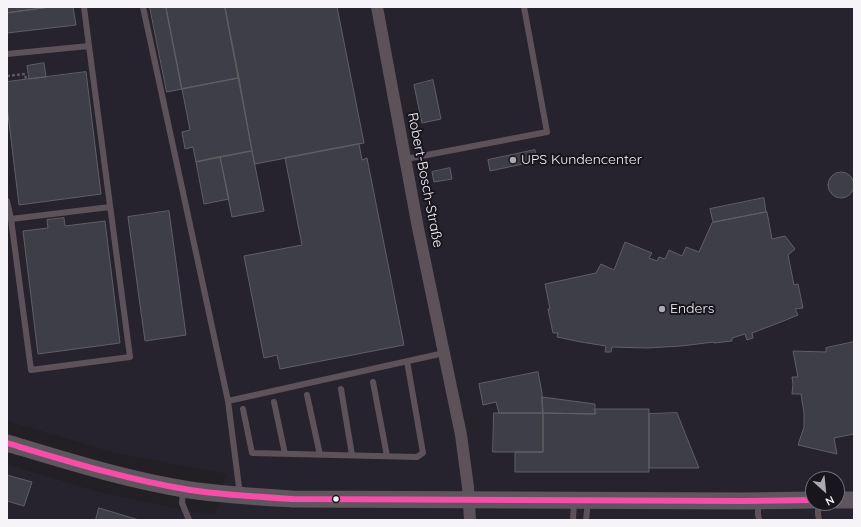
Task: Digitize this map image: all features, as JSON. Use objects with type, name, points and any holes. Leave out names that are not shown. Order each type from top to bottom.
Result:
[{"type":"main road","points":[[7,443],[146,482],[183,489],[240,496],[293,499],[805,500]]},
{"type":"street","name":"Robert-Bosch-Straße","points":[[377,7],[418,228],[460,435],[469,499],[470,520]]},
{"type":"lane","points":[[7,202],[11,219],[31,370],[130,357],[84,7]]},
{"type":"lane","points":[[144,7],[228,401],[240,496]]},
{"type":"lane","points":[[406,159],[547,132],[524,7]]},
{"type":"lane","points":[[7,54],[89,46]]},
{"type":"lane","points":[[11,219],[110,207]]},
{"type":"lane","points":[[228,401],[444,353]]},
{"type":"lane","points":[[243,409],[252,453],[417,457],[423,453],[407,361]]},
{"type":"lane","points":[[373,382],[387,456]]},
{"type":"lane","points":[[341,389],[352,455]]},
{"type":"lane","points":[[307,394],[320,455]]},
{"type":"lane","points":[[274,402],[285,454]]},
{"type":"lane","points":[[183,489],[182,503],[189,520]]},
{"type":"lane","points":[[573,520],[581,500]]},
{"type":"lane","points":[[581,500],[586,520]]},
{"type":"lane","points":[[758,501],[759,520]]},
{"type":"path","points":[[7,76],[25,74],[26,79]]},
{"type":"shaded area","points":[[7,7],[854,7],[854,520],[7,520],[7,464],[99,492],[199,513],[215,514],[226,474],[115,453],[7,421]]},
{"type":"building","points":[[7,7],[50,7],[7,13]]},
{"type":"building","points":[[50,7],[73,7],[76,25],[7,33],[7,13]]},
{"type":"building","points":[[150,7],[166,7],[182,89],[167,92]]},
{"type":"building","points":[[166,7],[225,7],[239,78],[182,89]]},
{"type":"building","points":[[225,7],[337,7],[364,143],[255,164]]},
{"type":"building","points":[[44,63],[46,77],[29,79],[27,66]]},
{"type":"building","points":[[86,72],[101,194],[19,205],[7,106],[7,82]]},
{"type":"building","points":[[239,78],[252,151],[196,162],[193,147],[185,149],[182,132],[190,130],[182,89]]},
{"type":"building","points":[[433,80],[441,119],[422,123],[414,85]]},
{"type":"building","points":[[359,144],[362,160],[367,158],[404,345],[280,369],[277,355],[264,358],[244,256],[302,245],[285,158]]},
{"type":"building","name":"UPS Kundencenter","points":[[535,150],[537,161],[490,171],[488,160]]},
{"type":"building","points":[[252,151],[264,211],[232,217],[220,157]]},
{"type":"building","points":[[220,157],[229,199],[204,204],[196,162]]},
{"type":"building","points":[[450,168],[452,179],[434,182],[432,172]]},
{"type":"building","points":[[841,172],[850,176],[854,185],[850,194],[841,198],[832,194],[828,185],[832,176]]},
{"type":"building","points":[[764,198],[766,212],[713,222],[710,209]]},
{"type":"building","points":[[169,211],[186,335],[145,341],[128,217]]},
{"type":"building","points":[[767,212],[772,239],[785,236],[795,249],[788,255],[794,285],[798,284],[803,308],[795,309],[798,315],[752,333],[753,338],[747,340],[745,334],[732,338],[732,341],[647,348],[612,347],[611,352],[605,352],[606,346],[557,337],[558,333],[553,333],[545,284],[596,273],[601,264],[614,270],[625,242],[652,253],[649,258],[657,261],[659,257],[665,259],[669,250],[682,256],[686,247],[699,252],[712,223]]},
{"type":"building","points":[[64,218],[65,226],[105,221],[120,343],[38,354],[23,231],[48,228],[47,220]]},
{"type":"building","points":[[854,342],[854,434],[834,438],[837,454],[798,445],[804,427],[804,413],[801,394],[792,394],[792,377],[798,377],[793,351],[826,352],[826,348]]},
{"type":"building","points":[[538,372],[542,393],[543,413],[499,413],[496,402],[483,405],[479,384]]},
{"type":"building","points":[[542,397],[595,404],[595,414],[543,413]]},
{"type":"building","points":[[595,409],[649,409],[649,472],[515,472],[515,452],[543,452],[543,413],[595,414]]},
{"type":"building","points":[[494,413],[543,413],[543,452],[493,452]]},
{"type":"building","points":[[677,413],[699,468],[649,468],[649,414]]},
{"type":"building","points":[[7,475],[32,482],[24,506],[7,501]]},
{"type":"building","points":[[99,508],[139,520],[96,520]]},
{"type":"transit line","points":[[7,443],[98,470],[144,481],[190,490],[254,497],[293,499],[805,500]]},
{"type":"place","name":"UPS Kundencenter","points":[[513,160]]},
{"type":"place","name":"Enders","points":[[662,309]]}]
